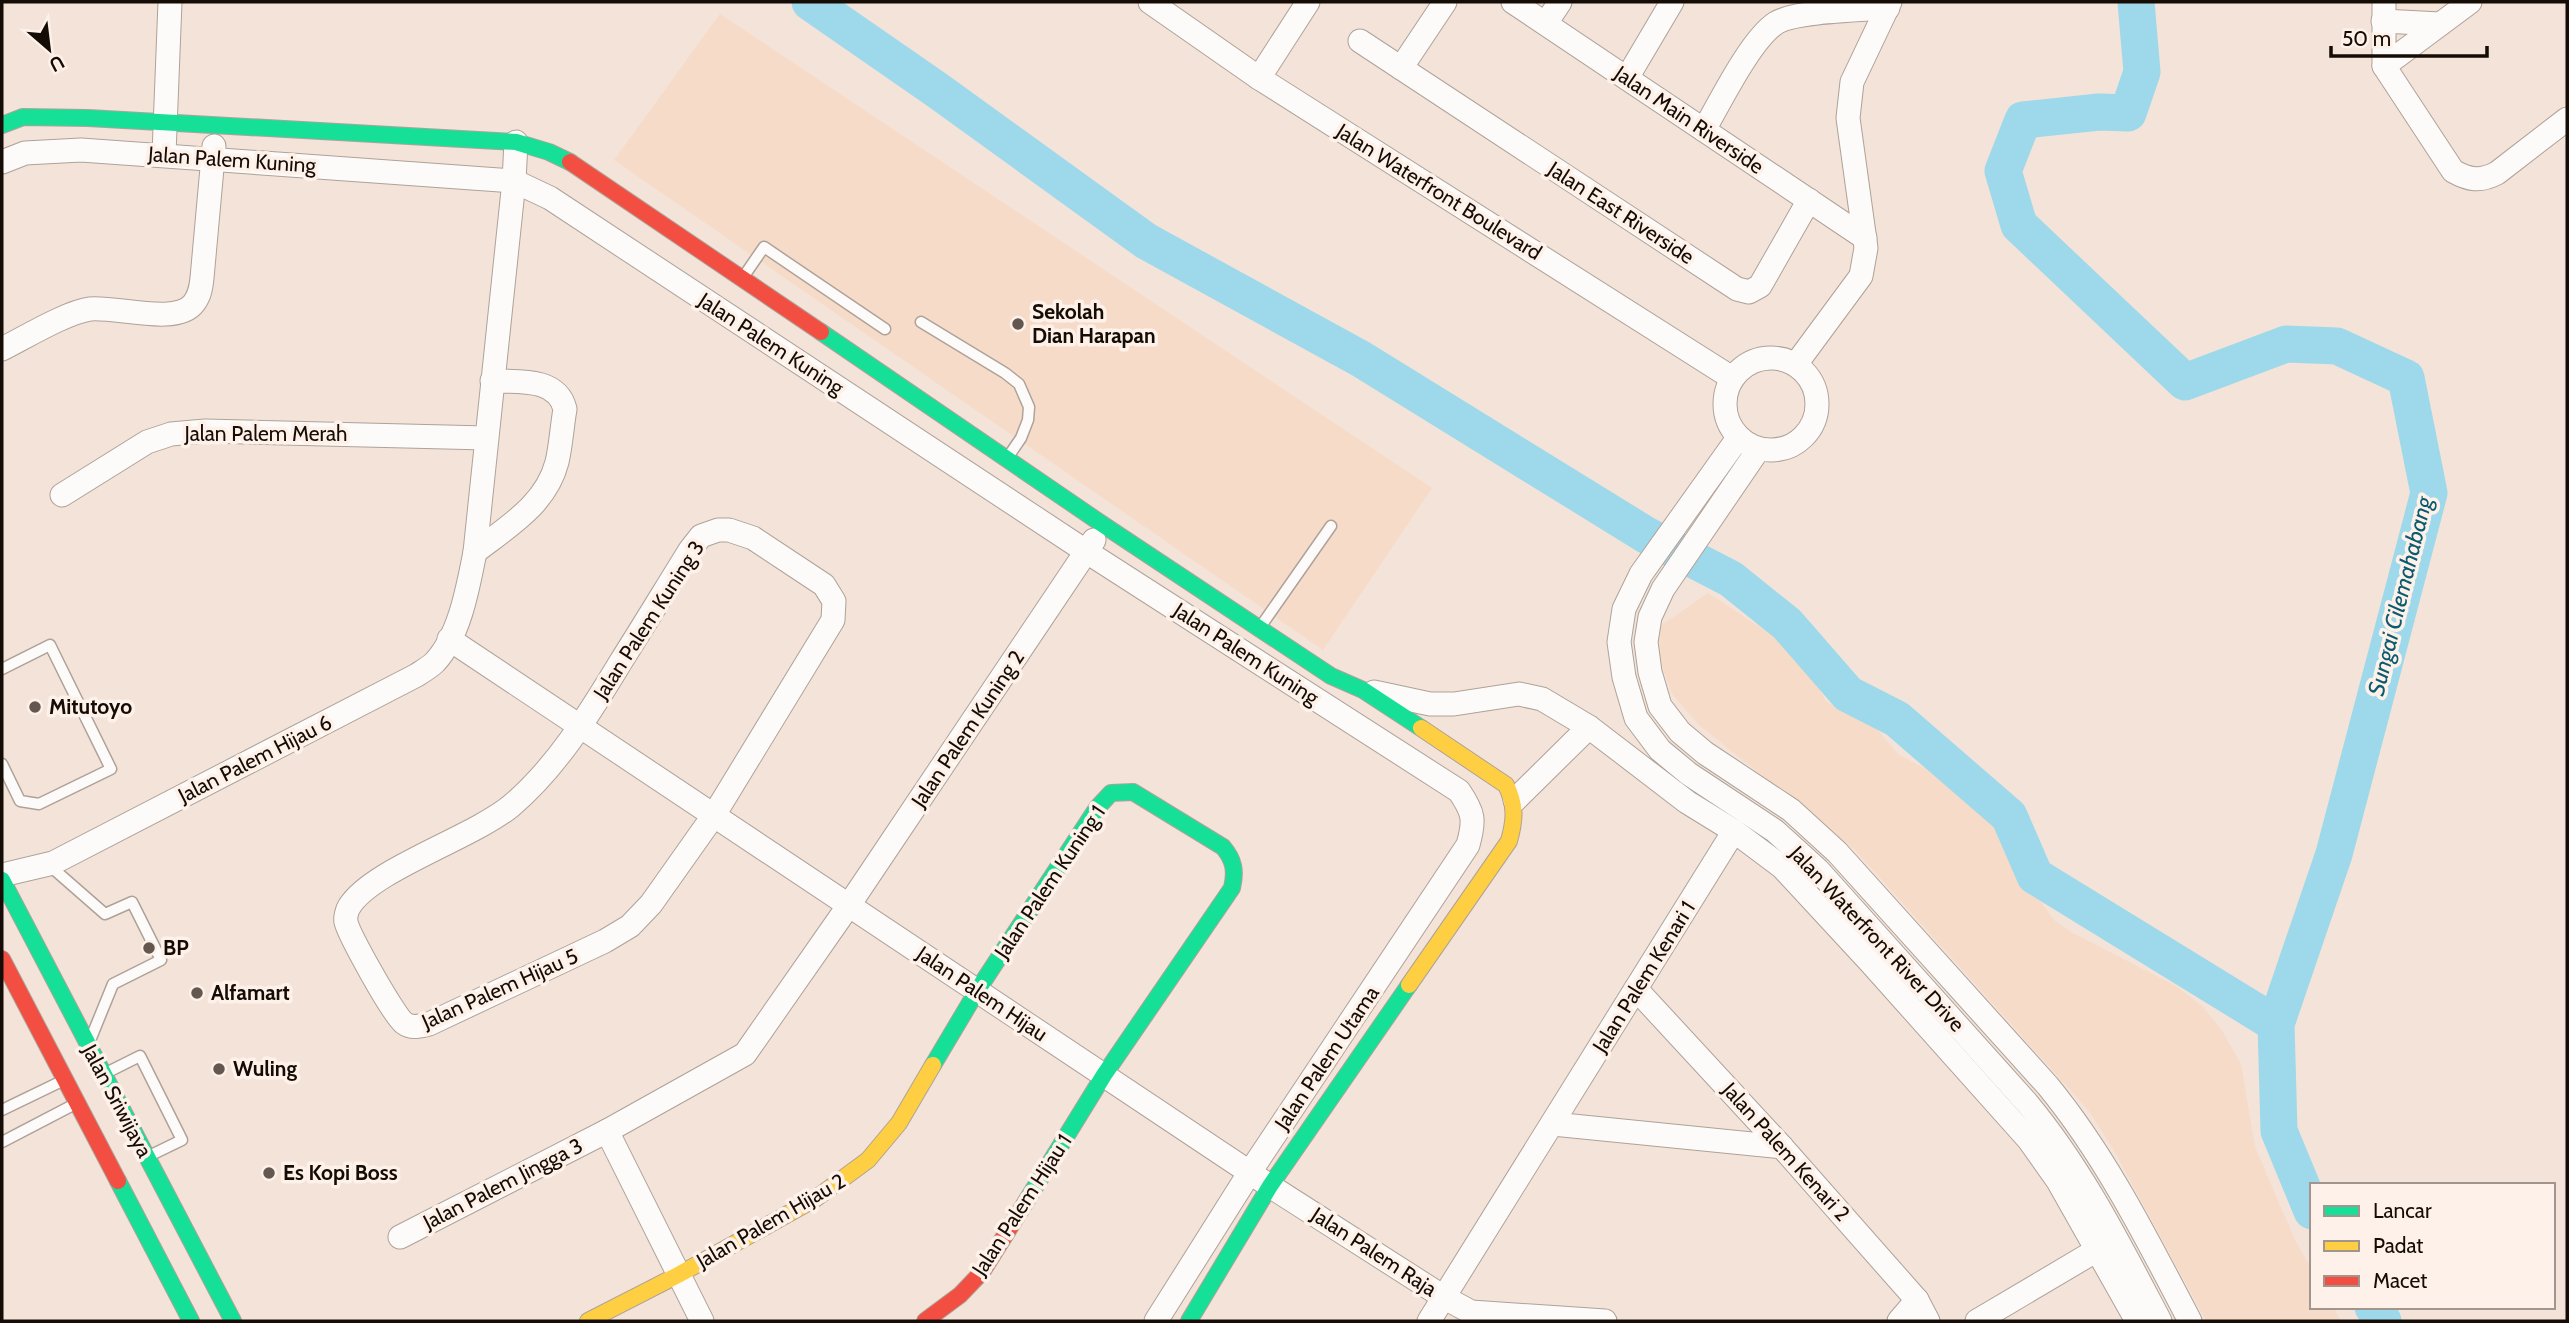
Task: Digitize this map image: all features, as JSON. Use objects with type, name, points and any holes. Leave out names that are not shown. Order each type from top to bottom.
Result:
[{"type":"street","points":[[164,154],[170,2]]},
{"type":"street","name":"Jalan Waterfront Boulevard","points":[[1150,2],[1259,78],[1732,378]]},
{"type":"street","points":[[1259,78],[1306,2]]},
{"type":"street","points":[[1401,68],[1445,2]]},
{"type":"street","name":"Jalan Main Riverside","points":[[1513,2],[1865,237]]},
{"type":"street","points":[[1546,23],[1560,2]]},
{"type":"street","points":[[1627,78],[1672,2]]},
{"type":"street","points":[[2384,65],[2470,2]]},
{"type":"street","points":[[1704,130],[1759,38],[1777,22],[1794,17],[1889,5]]},
{"type":"street","points":[[1796,364],[1861,276],[1866,248],[1847,118],[1852,82],[1889,5]]},
{"type":"street","points":[[2440,24],[2383,11],[2384,65],[2453,171],[2463,177],[2485,179],[2497,173],[2567,119]]},
{"type":"street","name":"Jalan East Riverside","points":[[1360,41],[1737,289],[1749,292],[1760,286],[1809,200]]},
{"type":"street","name":"Jalan Palem Kuning","points":[[2,125],[34,116],[516,142],[550,152],[579,166],[1102,524],[1331,676],[1363,690],[1506,785],[1515,808]]},
{"type":"street","points":[[2,349],[88,309],[161,314],[179,312],[193,304],[199,295],[202,278],[215,126]]},
{"type":"street","name":"Jalan Palem Hijau 6","points":[[5,890],[49,864],[417,676],[435,661],[449,639],[466,599],[475,552],[516,142]]},
{"type":"street","name":"Jalan Palem Kuning","points":[[2,162],[25,153],[43,150],[81,149],[514,181],[550,198],[1087,552],[1459,791]]},
{"type":"street","points":[[1761,358],[1779,358],[1796,364],[1810,378],[1818,397],[1816,416],[1807,434],[1793,445],[1776,451],[1758,450],[1738,438],[1729,425],[1724,410],[1725,393],[1732,378],[1745,366],[1761,358]]},
{"type":"street","points":[[475,552],[538,501],[557,463],[565,409],[562,400],[547,387],[536,383],[492,380]]},
{"type":"street","name":"Jalan Palem Merah","points":[[62,495],[147,442],[171,434],[205,431],[486,438]]},
{"type":"street","name":"Jalan Waterfront River Drive","points":[[1738,438],[1641,574],[1624,609],[1619,642],[1624,677],[1636,718],[1660,750],[1689,774],[1775,831],[1818,870],[2027,1102],[2058,1140],[2083,1179],[2160,1321]]},
{"type":"street","name":"Jalan Waterfront River Drive","points":[[1758,450],[1663,589],[1650,617],[1646,642],[1650,672],[1660,705],[1680,732],[1791,810],[1837,852],[2048,1086],[2106,1165],[2190,1321]]},
{"type":"street","name":"Jalan Palem Kuning 2","points":[[607,1131],[745,1054],[1087,552],[1102,524]]},
{"type":"street","name":"Jalan Palem Kuning 3","points":[[581,727],[701,536],[718,530],[729,530],[753,538],[824,585],[834,601],[833,620],[714,815]]},
{"type":"street","name":"Jalan Palem Hijau","points":[[449,639],[1250,1172]]},
{"type":"street","name":"Jalan Palem Kuning","points":[[1363,690],[1430,704],[1454,704],[1520,694],[1542,699],[1589,727],[1686,802],[1734,831],[1782,867],[2029,1140],[2058,1181],[2137,1321]]},
{"type":"street","name":"Jalan Palem Hijau 5","points":[[581,727],[531,787],[512,805],[467,834],[389,874],[359,895],[348,908],[345,921],[374,978],[404,1024],[415,1028],[429,1024],[630,926],[651,904],[714,815]]},
{"type":"street","points":[[1515,808],[1589,727]]},
{"type":"street","name":"Jalan Palem Utama","points":[[1156,1321],[1250,1172],[1468,845],[1474,824],[1471,808],[1459,791]]},
{"type":"street","name":"Jalan Palem Kuning 1","points":[[977,991],[1097,808],[1111,793],[1133,792],[1223,846],[1234,859],[1236,872],[1232,888],[1104,1075]]},
{"type":"street","name":"Jalan Palem Utama","points":[[1189,1321],[1270,1186],[1509,841],[1515,808]]},
{"type":"street","name":"Jalan Palem Kenari 1","points":[[1429,1321],[1734,831]]},
{"type":"street","name":"Jalan Sriwijaya","points":[[5,890],[233,1321]]},
{"type":"street","name":"Jalan Sriwijaya","points":[[2,959],[191,1321]]},
{"type":"street","name":"Jalan Palem Kenari 2","points":[[1636,989],[1782,1147],[1917,1300],[1928,1321]]},
{"type":"street","name":"Jalan Palem Hijau 2","points":[[588,1321],[815,1199],[868,1160],[899,1123],[977,991]]},
{"type":"street","name":"Jalan Palem Hijau 1","points":[[925,1321],[960,1295],[982,1272],[1104,1075]]},
{"type":"street","points":[[1553,1124],[1782,1147]]},
{"type":"street","points":[[607,1131],[702,1321]]},
{"type":"street","name":"Jalan Palem Jingga 3","points":[[400,1237],[607,1131]]},
{"type":"street","name":"Jalan Palem Raja","points":[[1250,1172],[1446,1297],[1470,1317],[1605,1321]]},
{"type":"street","points":[[1977,1321],[2097,1250]]},
{"type":"street","points":[[1899,1321],[1917,1300]]},
{"type":"lane","points":[[743,278],[764,247],[886,329]]},
{"type":"lane","points":[[920,322],[1019,384],[1029,407],[1028,420],[1021,438],[1007,459]]},
{"type":"lane","points":[[1259,628],[1331,526]]},
{"type":"lane","points":[[2,669],[50,645],[111,769],[39,804],[20,801],[2,765]]},
{"type":"lane","points":[[49,864],[106,914],[132,902],[161,960],[113,984],[88,1045]]},
{"type":"lane","points":[[103,1074],[140,1056],[182,1140],[147,1157]]},
{"type":"lane","points":[[2,1110],[65,1079]]},
{"type":"lane","points":[[2,1142],[78,1102]]},
{"type":"shaded area","name":"Sekolah Dian Harapan","points":[[720,14],[1432,488],[1323,650],[614,160]]},
{"type":"shaded area","points":[[1708,593],[1784,643],[1815,681],[1826,701],[1837,708],[1859,714],[1875,727],[1899,755],[1924,768],[1976,804],[1998,823],[2014,845],[2034,893],[2055,921],[2176,986],[2202,1006],[2221,1029],[2241,1064],[2255,1147],[2295,1240],[2310,1266],[2310,1309],[2334,1309],[2341,1321],[2206,1321],[2113,1149],[2089,1111],[1855,850],[1699,725],[1672,694],[1659,659],[1660,626]]},
{"type":"waterway","points":[[810,2],[1146,241],[1361,359],[1646,535],[1731,579],[1787,624],[1848,694],[1897,719],[2009,816],[2035,876],[2276,1024]]},
{"type":"waterway","name":"Sungai Cilemahabang","points":[[2136,2],[2142,72],[2128,113],[2099,112],[2023,120],[2003,171],[2019,225],[2185,382],[2286,344],[2337,346],[2406,378],[2429,493],[2334,854],[2276,1024],[2279,1131],[2310,1206]]},
{"type":"waterway","name":"Sungai Cilemahabang","points":[[2374,1309],[2383,1321]]},
{"type":"traffic: fast","points":[[2,125],[23,117],[88,118],[516,142],[570,162]]},
{"type":"traffic: fast","points":[[821,332],[1331,676],[1363,690],[1421,728]]},
{"type":"traffic: fast","points":[[933,1065],[977,991],[1097,808],[1111,793],[1133,792],[1227,852],[1233,866],[1232,888],[1104,1075],[1027,1200]]},
{"type":"traffic: fast","points":[[2,880],[233,1321]]},
{"type":"traffic: fast","points":[[1189,1321],[1270,1186],[1409,985]]},
{"type":"traffic: fast","points":[[118,1181],[191,1321]]},
{"type":"traffic: slow","points":[[1409,985],[1509,841],[1513,819],[1512,799],[1506,785],[1421,728]]},
{"type":"traffic: slow","points":[[588,1321],[815,1199],[868,1160],[899,1123],[933,1065]]},
{"type":"traffic: jam","points":[[570,162],[821,332]]},
{"type":"traffic: jam","points":[[2,959],[118,1181]]},
{"type":"traffic: jam","points":[[925,1321],[960,1295],[982,1272],[1027,1200]]},
{"type":"place","name":"Sekolah Dian Harapan","points":[[1018,324]]},
{"type":"place","name":"Mitutoyo","points":[[35,707]]},
{"type":"place","name":"BP","points":[[149,948]]},
{"type":"place","name":"Alfamart","points":[[197,993]]},
{"type":"place","name":"Wuling","points":[[219,1069]]},
{"type":"place","name":"Es Kopi Boss","points":[[269,1173]]}]
